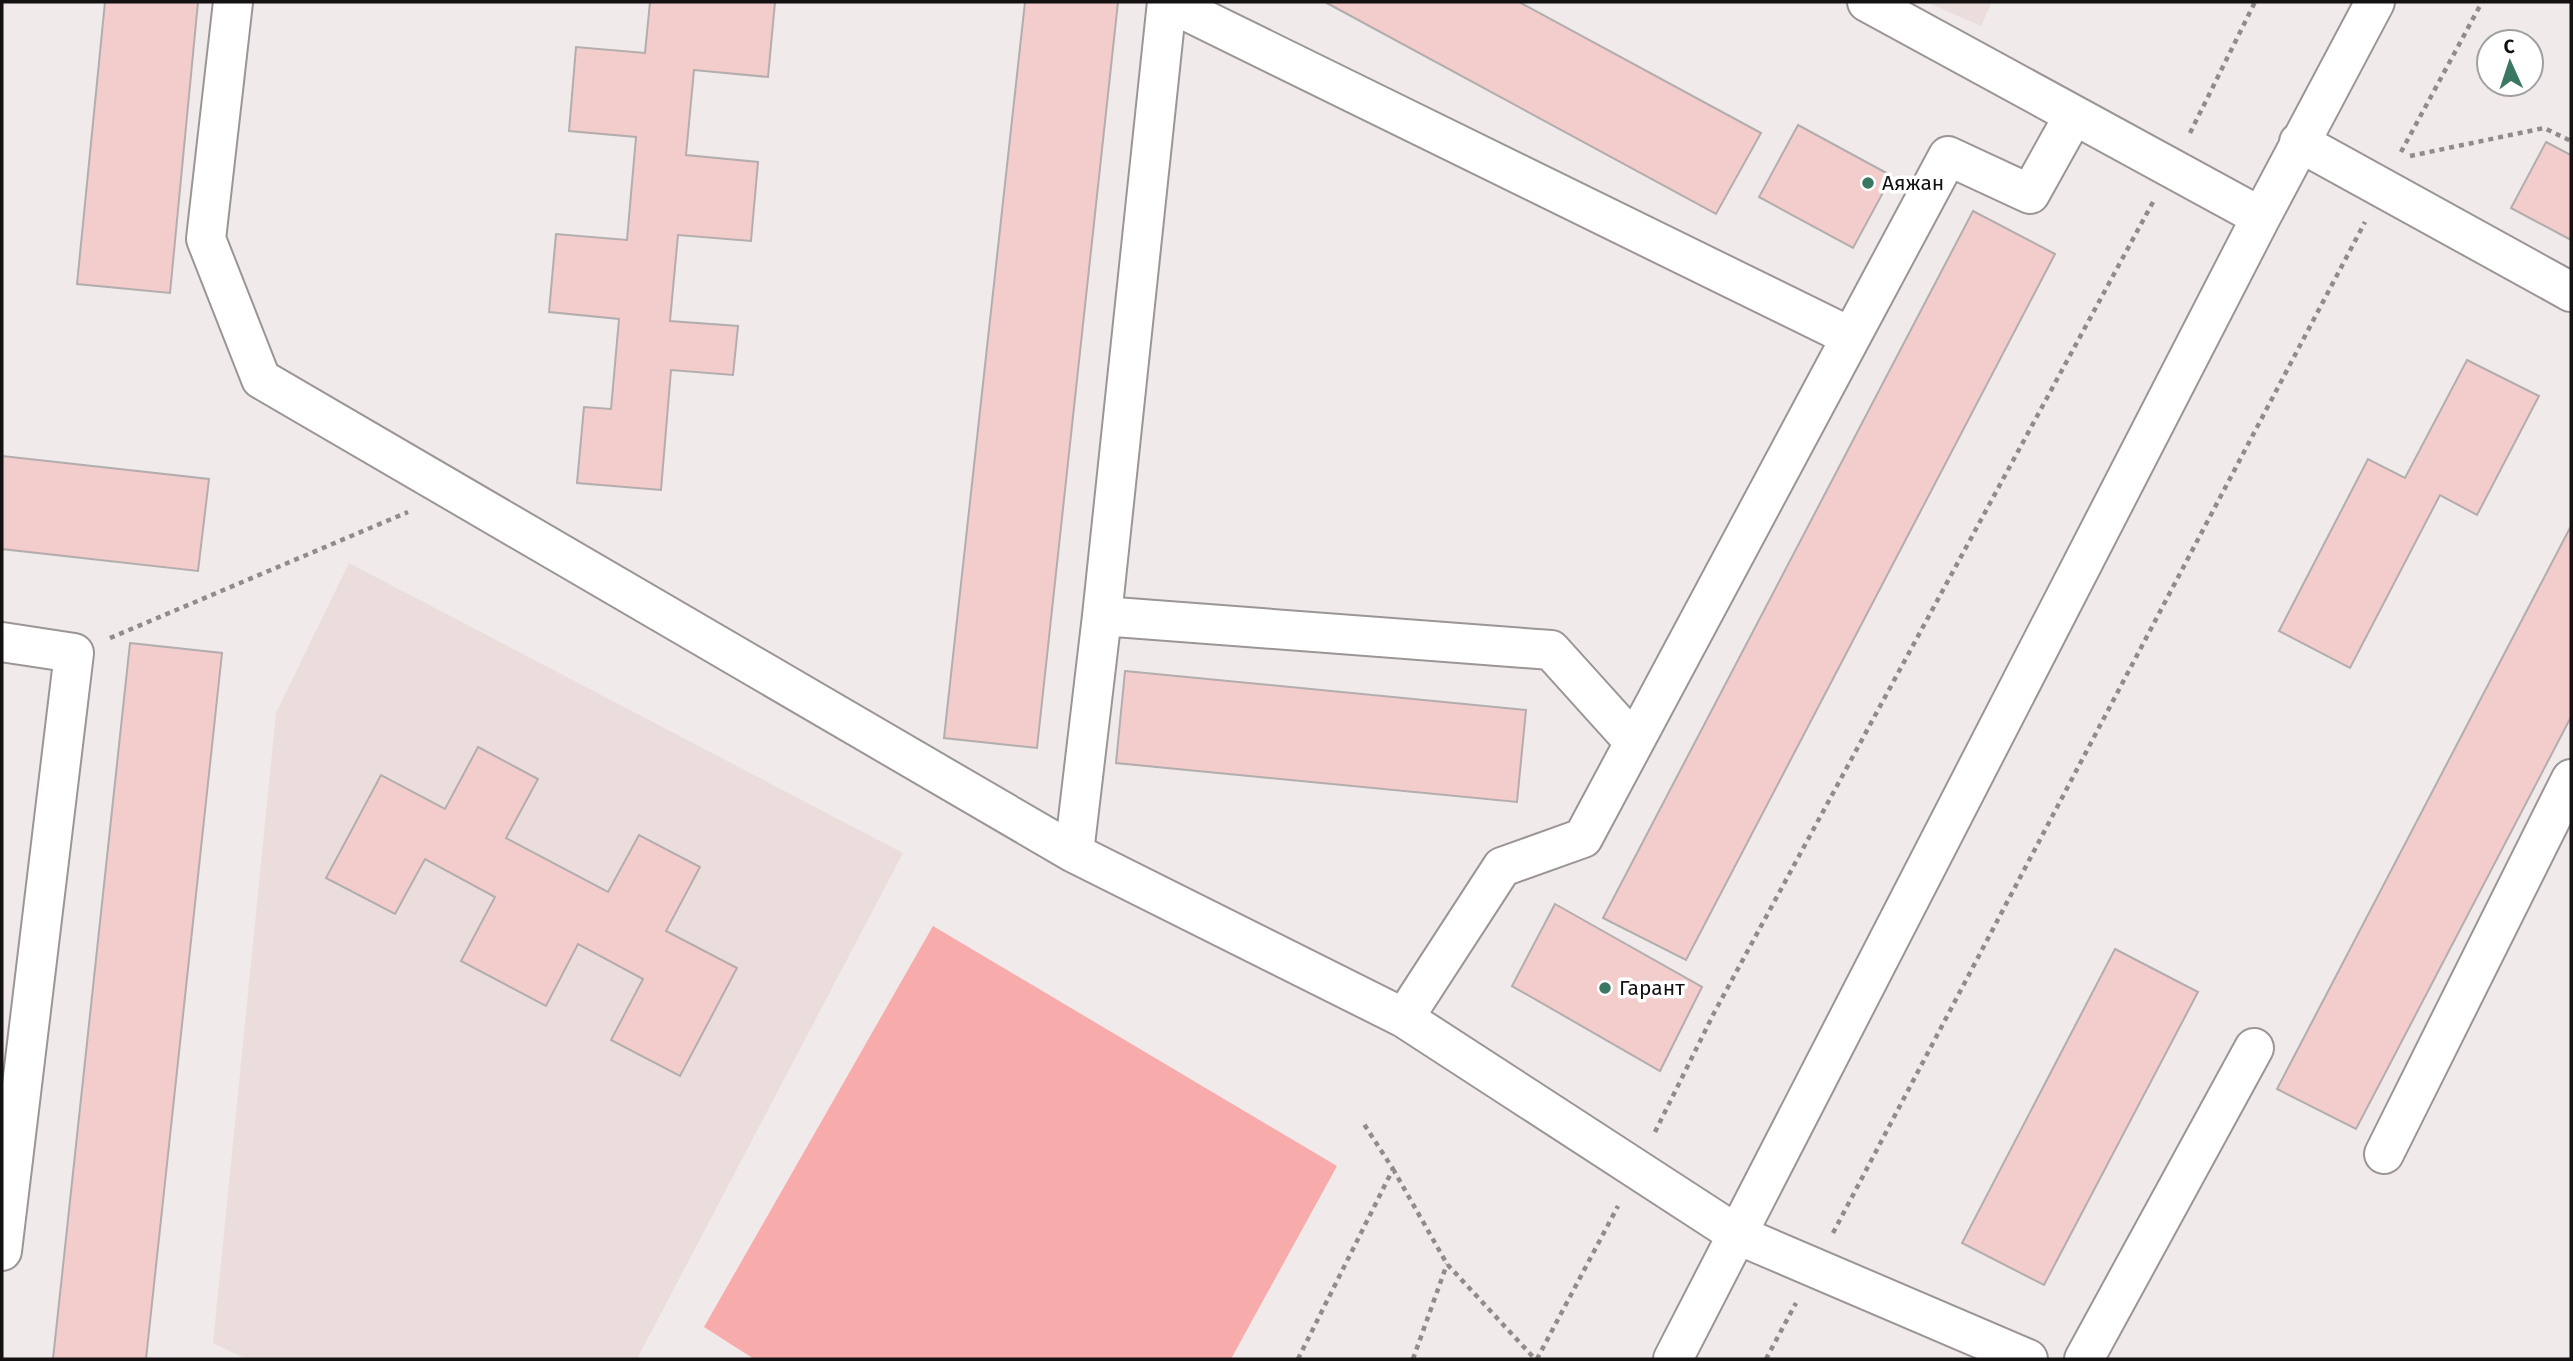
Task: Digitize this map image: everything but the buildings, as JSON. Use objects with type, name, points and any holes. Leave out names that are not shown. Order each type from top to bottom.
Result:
[{"type":"street","points":[[233,2],[206,239],[261,379],[1074,853],[1404,1018],[1738,1235],[2028,1359]]},
{"type":"street","points":[[1074,853],[1168,2],[1851,337]]},
{"type":"street","points":[[1867,2],[2261,217]]},
{"type":"street","points":[[1673,1359],[2299,142],[2375,2]]},
{"type":"street","points":[[1404,1018],[1502,867],[1583,838],[1948,156],[2030,194],[2074,115]]},
{"type":"street","points":[[2299,142],[2571,292]]},
{"type":"street","points":[[1102,616],[1551,650],[1634,742]]},
{"type":"street","points":[[2,642],[74,653],[2,1251]]},
{"type":"street","points":[[2384,1154],[2571,779]]},
{"type":"street","points":[[2084,1359],[2254,1048]]},
{"type":"path","points":[[1362,1121],[1393,1169],[1447,1264],[1536,1359],[1600,1242],[1721,1000],[2197,122],[2255,2]]},
{"type":"path","points":[[2482,2],[2398,159],[2544,128],[2571,141]]},
{"type":"path","points":[[1766,1359],[2382,188]]},
{"type":"path","points":[[74,653],[455,492]]},
{"type":"path","points":[[1298,1359],[1393,1169]]},
{"type":"path","points":[[1413,1359],[1447,1264]]},
{"type":"shaded area","points":[[1926,2],[1992,2],[1981,26]]},
{"type":"shaded area","points":[[349,563],[903,853],[637,1359],[246,1359],[213,1343],[276,713]]},
{"type":"shaded area","points":[[933,926],[1337,1166],[1231,1359],[754,1359],[704,1327]]},
{"type":"place","name":"Аяжан","points":[[1868,183]]},
{"type":"place","name":"Гарант","points":[[1605,988]]}]
